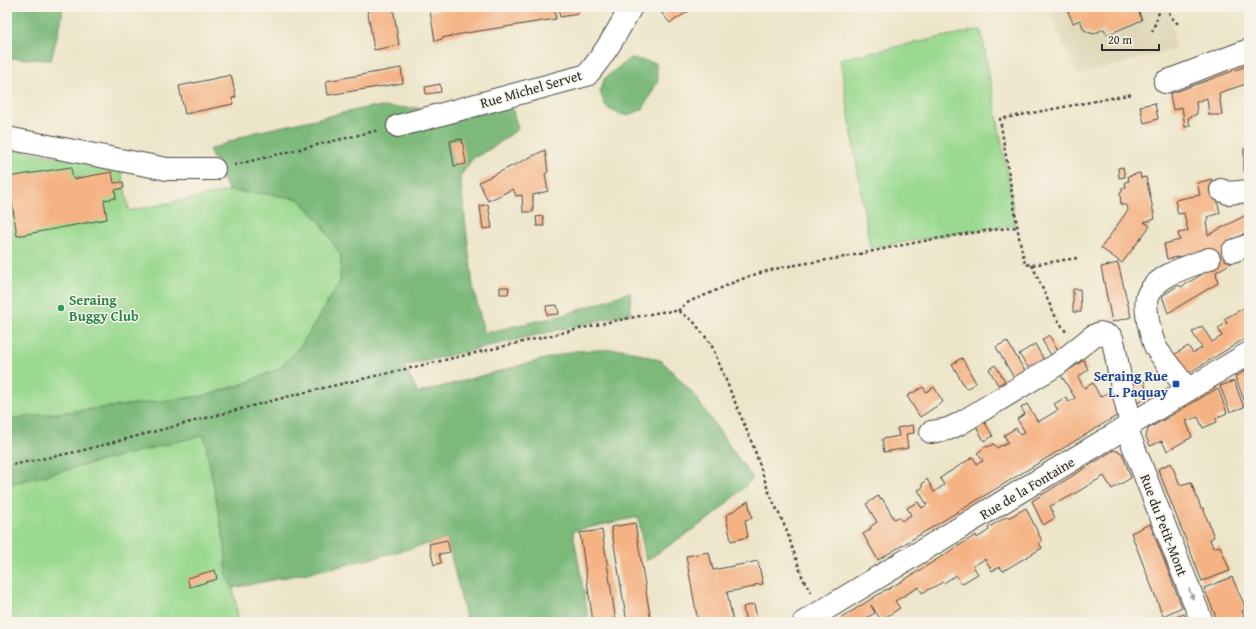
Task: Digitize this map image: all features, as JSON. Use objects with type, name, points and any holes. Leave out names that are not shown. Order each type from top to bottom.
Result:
[{"type":"street","name":"Rue Michel Servet","points":[[398,126],[587,75],[613,40],[631,7]]},
{"type":"street","points":[[1165,82],[1249,50]]},
{"type":"street","points":[[7,138],[167,169],[214,169]]},
{"type":"street","points":[[1221,190],[1228,193],[1249,191]]},
{"type":"street","points":[[1188,390],[1157,349],[1148,319],[1146,307],[1147,297],[1152,288],[1174,272],[1209,259]]},
{"type":"street","name":"Rue du Petit-Mont","points":[[1078,349],[1093,336],[1100,333],[1106,334],[1112,338],[1130,425],[1202,622]]},
{"type":"street","points":[[931,432],[948,429],[959,424],[1058,364],[1078,349]]},
{"type":"street","name":"Rue de la Fontaine","points":[[813,617],[1249,353]]},
{"type":"path","points":[[1152,32],[1161,7]]},
{"type":"path","points":[[1166,7],[1172,18],[1179,25]]},
{"type":"path","points":[[1077,258],[1032,265],[1025,264],[1000,119],[1134,94]]},
{"type":"path","points":[[214,169],[398,126]]},
{"type":"path","points":[[678,312],[685,304],[693,300],[758,273],[782,266],[814,262],[954,236],[1018,227]]},
{"type":"path","points":[[1032,265],[1054,314],[1078,349]]},
{"type":"path","points":[[7,466],[80,451],[302,393],[608,322],[662,312],[678,312],[693,321],[711,344],[754,448],[768,490],[786,530],[803,579],[813,617]]},
{"type":"shaded area","points":[[1047,7],[1170,7],[1175,49],[1078,75]]},
{"type":"green space","points":[[7,7],[63,7],[51,60],[7,58]]},
{"type":"green space","points":[[981,30],[1010,188],[1015,225],[870,248],[840,59],[945,36]]},
{"type":"green space","points":[[630,58],[656,63],[658,81],[643,109],[627,116],[610,110],[605,105],[600,92],[604,79]]},
{"type":"green space","points":[[511,104],[518,129],[495,146],[472,159],[460,177],[473,286],[484,333],[564,315],[630,292],[631,313],[404,366],[418,393],[574,351],[624,349],[662,361],[691,391],[753,479],[713,516],[646,561],[638,517],[573,531],[589,622],[467,622],[447,539],[346,565],[233,588],[227,578],[225,546],[204,435],[7,485],[7,419],[204,396],[246,383],[280,368],[302,344],[340,282],[341,256],[321,223],[299,199],[270,194],[229,191],[209,150],[252,133],[370,107],[424,108]]},
{"type":"green space","points":[[7,148],[121,168],[129,211],[229,191],[270,194],[299,199],[321,223],[341,256],[340,282],[302,344],[280,368],[246,383],[204,396],[7,419]]},
{"type":"green space","points":[[204,434],[225,546],[227,578],[233,588],[239,622],[7,622],[7,485]]},
{"type":"building","points":[[367,7],[393,7],[399,45],[374,50]]},
{"type":"building","points":[[453,7],[455,9],[466,7],[466,11],[472,10],[472,7],[554,7],[556,19],[466,33],[435,41],[430,11]]},
{"type":"building","points":[[558,7],[594,8],[578,11],[578,14],[560,17]]},
{"type":"building","points":[[666,7],[691,7],[692,9],[670,23],[660,11]]},
{"type":"building","points":[[1066,7],[1137,7],[1142,20],[1107,35],[1104,29],[1093,34],[1084,30],[1080,20],[1073,23]]},
{"type":"building","points":[[1249,65],[1249,83],[1219,93],[1222,115],[1209,115],[1207,98],[1196,102],[1197,114],[1188,118],[1190,126],[1185,127],[1182,107],[1173,110],[1170,94]]},
{"type":"building","points":[[401,68],[403,83],[328,95],[326,81]]},
{"type":"building","points":[[231,75],[236,97],[232,98],[233,104],[185,114],[179,86]]},
{"type":"building","points":[[440,84],[441,92],[426,94],[425,87]]},
{"type":"building","points":[[1155,103],[1158,119],[1144,123],[1140,106]]},
{"type":"building","points":[[462,139],[466,164],[454,166],[450,141]]},
{"type":"building","points":[[1249,148],[1249,171],[1244,171],[1244,149]]},
{"type":"building","points":[[545,150],[548,172],[545,174],[548,191],[533,195],[533,212],[523,212],[522,195],[516,196],[513,189],[488,201],[479,182]]},
{"type":"building","points":[[71,167],[73,179],[112,172],[114,183],[123,182],[124,188],[115,190],[116,198],[104,200],[107,219],[17,236],[8,177]]},
{"type":"building","points":[[1123,167],[1125,177],[1119,178],[1118,168]]},
{"type":"building","points":[[1140,173],[1141,178],[1146,177],[1155,219],[1144,222],[1150,226],[1122,263],[1101,248],[1128,210],[1127,205],[1121,205],[1120,193],[1122,192],[1122,188],[1126,187],[1125,182],[1129,181],[1128,176]]},
{"type":"building","points":[[1212,179],[1220,213],[1207,217],[1208,220],[1206,221],[1208,235],[1248,214],[1249,232],[1246,232],[1225,247],[1233,262],[1216,272],[1218,283],[1168,313],[1162,296],[1179,285],[1181,287],[1214,267],[1211,251],[1167,259],[1164,244],[1180,240],[1178,233],[1188,231],[1184,213],[1178,214],[1175,200],[1200,195],[1197,183]]},
{"type":"building","points":[[488,204],[492,228],[483,229],[480,206]]},
{"type":"building","points":[[543,216],[544,226],[537,226],[536,217]]},
{"type":"building","points":[[1118,263],[1131,317],[1112,322],[1101,267]]},
{"type":"building","points":[[500,287],[509,287],[508,294],[500,294]]},
{"type":"building","points":[[1073,289],[1080,289],[1081,312],[1073,312]]},
{"type":"building","points":[[557,305],[559,314],[547,315],[546,306]]},
{"type":"building","points":[[1249,305],[1249,336],[1184,376],[1172,356],[1188,346],[1193,353],[1202,348],[1192,332],[1202,326],[1212,342],[1222,336],[1218,328],[1227,323],[1224,319]]},
{"type":"building","points":[[1049,335],[1058,351],[1051,355],[1042,340]]},
{"type":"building","points":[[1007,341],[1025,371],[1014,378],[996,347]]},
{"type":"building","points":[[1035,344],[1044,360],[1029,369],[1019,354]]},
{"type":"building","points":[[962,358],[976,383],[966,389],[952,364]]},
{"type":"building","points":[[1084,360],[1088,370],[1078,377],[1084,388],[1093,383],[1100,397],[1117,388],[1123,412],[878,560],[863,534],[871,529],[870,527],[877,522],[866,504],[878,496],[880,499],[882,498],[894,519],[899,517],[902,521],[911,515],[907,508],[918,502],[922,508],[927,505],[918,490],[923,487],[922,484],[927,479],[934,492],[944,485],[940,478],[946,474],[973,457],[977,464],[983,461],[977,453],[987,446],[988,447],[994,444],[997,448],[1002,445],[1003,446],[1008,442],[1004,435],[1016,428],[1020,435],[1025,432],[1017,419],[1025,414],[1021,408],[1027,404],[1038,422],[1058,410],[1054,404],[1066,397],[1069,402],[1075,398],[1061,375]]},
{"type":"building","points":[[995,365],[1005,381],[998,385],[989,369]]},
{"type":"building","points":[[1249,369],[1249,400],[1245,402],[1235,377]]},
{"type":"building","points":[[1144,380],[1148,397],[1131,407],[1126,384]]},
{"type":"building","points":[[1234,381],[1244,407],[1230,412],[1220,386]]},
{"type":"building","points":[[923,387],[926,392],[934,387],[943,402],[920,417],[907,396]]},
{"type":"building","points":[[1218,388],[1227,413],[1216,418],[1217,422],[1203,428],[1198,417],[1186,421],[1192,437],[1167,451],[1162,441],[1150,446],[1146,437],[1148,429]]},
{"type":"building","points":[[984,421],[993,436],[984,441],[976,426]]},
{"type":"building","points":[[913,425],[914,433],[906,434],[908,448],[884,452],[882,439],[899,436],[897,428]]},
{"type":"building","points":[[1114,450],[1122,453],[1131,478],[1112,489],[1104,476],[1069,497],[1050,506],[1055,518],[1043,525],[1032,501]]},
{"type":"building","points":[[1171,463],[1180,485],[1191,482],[1214,537],[1210,539],[1213,548],[1220,546],[1230,571],[1202,581],[1158,469]]},
{"type":"building","points":[[748,501],[752,518],[745,520],[748,537],[731,541],[726,516]]},
{"type":"building","points":[[1026,508],[1042,541],[1039,543],[1042,548],[1003,571],[1000,567],[992,571],[985,559],[973,566],[978,574],[961,584],[956,575],[944,583],[943,582],[922,593],[919,587],[895,601],[900,608],[881,620],[871,605],[875,613],[860,622],[835,622],[976,535],[977,538],[989,530],[988,528],[1006,517],[1010,517]]},
{"type":"building","points":[[635,523],[651,622],[627,622],[611,527]]},
{"type":"building","points":[[1150,524],[1182,607],[1163,616],[1131,533]]},
{"type":"building","points":[[602,530],[616,622],[593,622],[580,533]]},
{"type":"building","points":[[447,540],[450,552],[439,554],[441,563],[434,565],[429,544]]},
{"type":"building","points":[[709,552],[713,570],[758,561],[763,584],[727,592],[733,622],[698,622],[686,556]]},
{"type":"building","points":[[215,570],[217,579],[190,587],[187,578]]},
{"type":"building","points":[[1232,577],[1246,609],[1242,611],[1248,622],[1218,622],[1204,588]]},
{"type":"building","points":[[754,604],[758,622],[746,622],[743,607]]},
{"type":"building","points":[[1184,614],[1187,622],[1165,622]]},
{"type":"place","name":"Seraing Buggy Club","points":[[61,308]]},
{"type":"place","name":"Seraing Rue L. Paquay","points":[[1176,384]]}]
